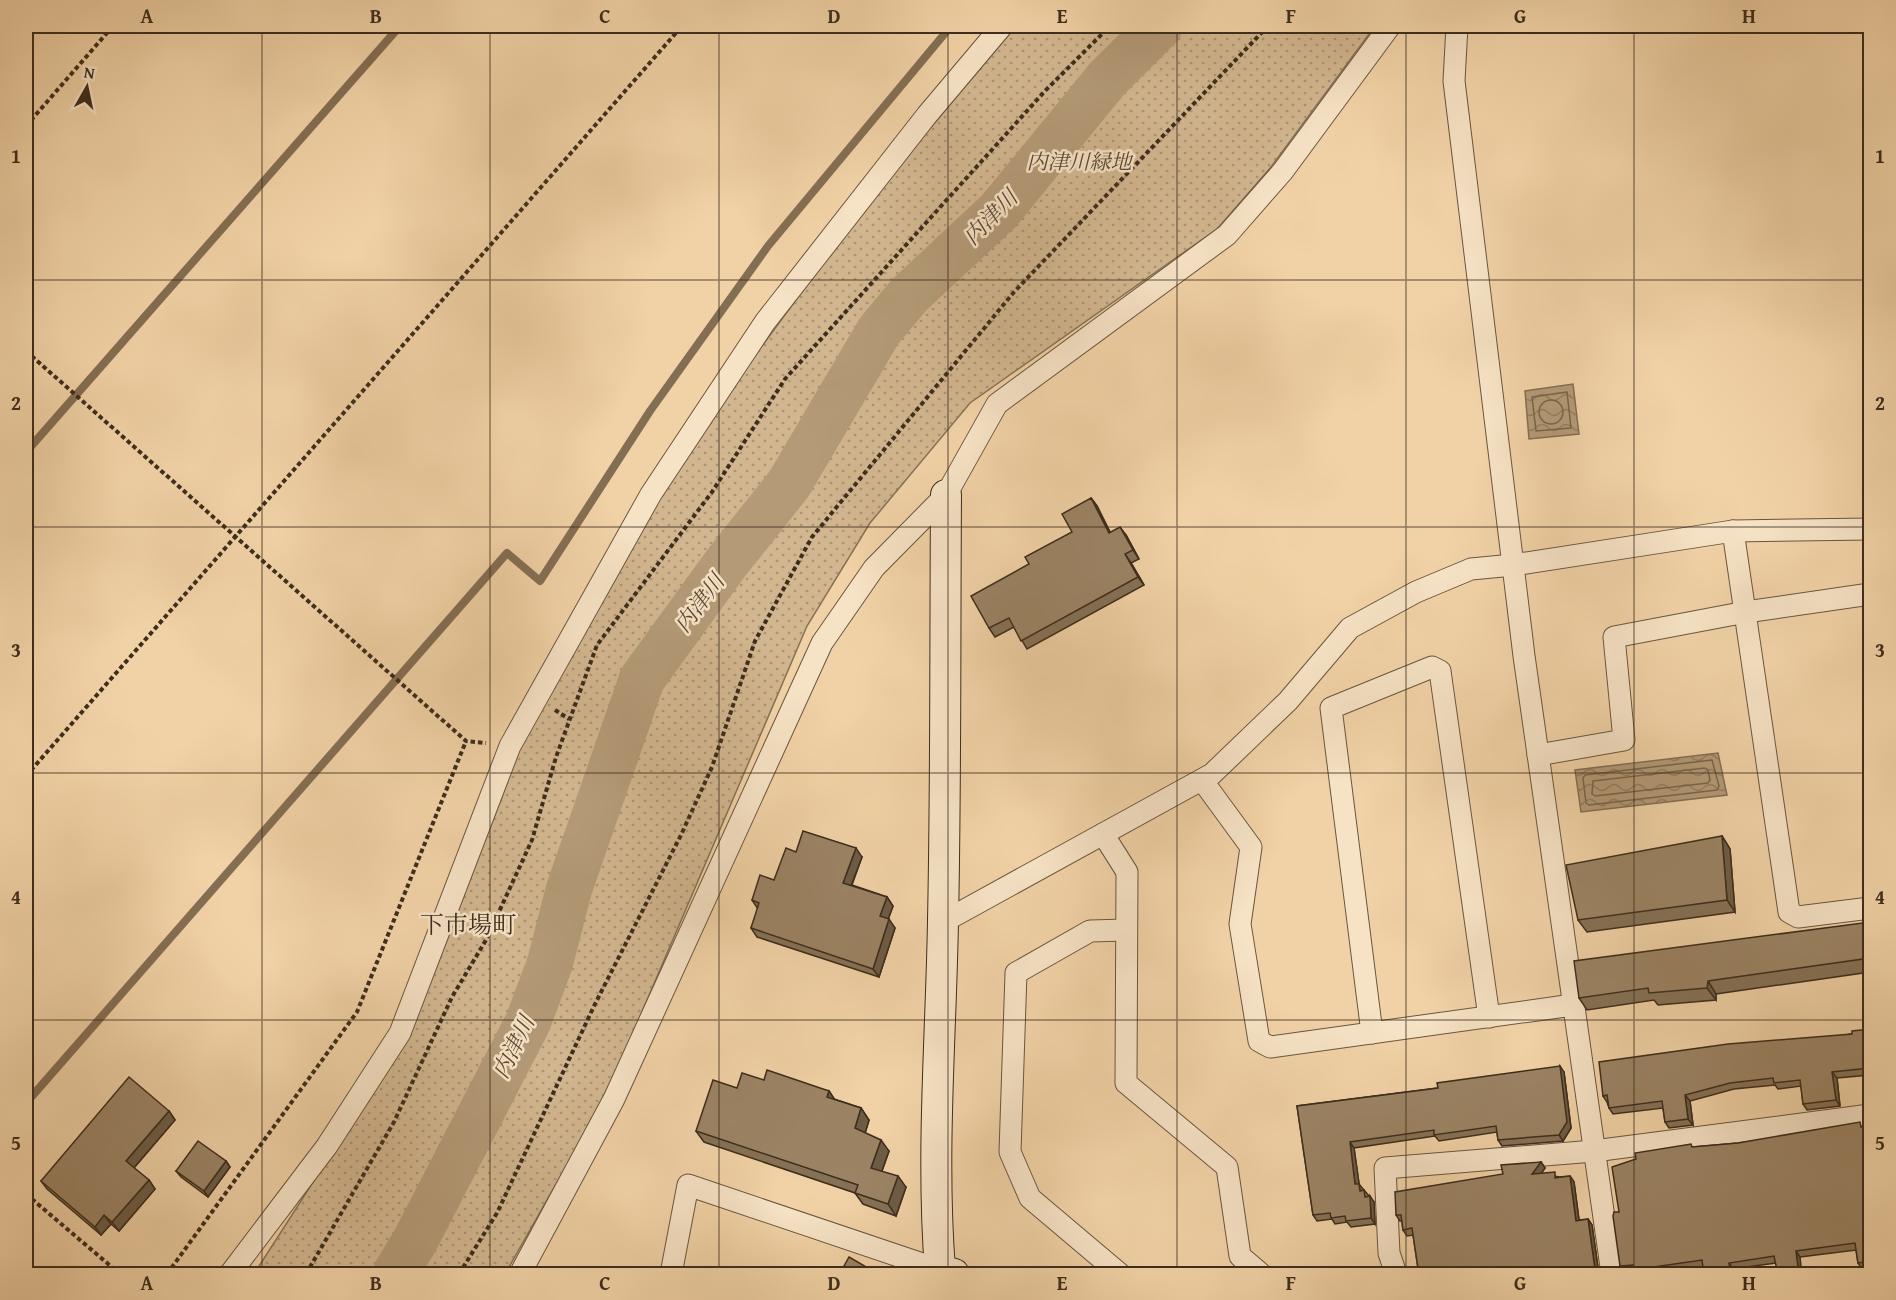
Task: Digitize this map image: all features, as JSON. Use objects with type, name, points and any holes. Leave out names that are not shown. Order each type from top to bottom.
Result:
[{"type":"street","points":[[230,1275],[327,1146],[400,1033],[510,746],[651,494],[765,322],[927,115],[1002,26]]},
{"type":"street","points":[[520,1275],[614,1100],[822,643],[874,568],[946,495],[997,404],[1227,235],[1283,171],[1390,26]]},
{"type":"street","points":[[1457,26],[1454,81],[1513,566],[1612,1275]]},
{"type":"street","points":[[671,1275],[688,1185],[947,1272],[935,1206],[935,1131],[943,922],[946,495]]},
{"type":"street","points":[[943,922],[1212,774],[1288,701],[1350,628],[1416,592],[1471,569],[1513,566],[1733,531],[1870,529]]},
{"type":"street","points":[[1733,531],[1789,912],[1798,917],[1870,908]]},
{"type":"street","points":[[1538,755],[1624,740],[1614,637],[1746,612],[1870,594]]},
{"type":"street","points":[[1372,1033],[1330,714],[1332,708],[1432,667],[1440,670],[1489,1017]]},
{"type":"street","points":[[1202,780],[1251,847],[1240,924],[1260,1041],[1270,1047],[1573,1005]]},
{"type":"street","points":[[1103,834],[1128,872],[1126,1083],[1227,1167],[1240,1256],[1261,1275]]},
{"type":"street","points":[[1120,1275],[1030,1198],[1010,1152],[1016,973],[1090,931],[1126,930]]},
{"type":"street","points":[[1396,1275],[1389,1253],[1385,1168],[1594,1151],[1870,1115]]},
{"type":"path","points":[[26,126],[113,26]]},
{"type":"path","points":[[26,776],[682,26]]},
{"type":"path","points":[[306,1275],[394,1122],[452,997],[486,940],[532,840],[569,719],[597,645],[712,492],[785,379],[1013,126],[1110,26]]},
{"type":"path","points":[[459,1275],[497,1214],[595,1004],[681,835],[712,767],[755,641],[812,537],[1014,292],[1268,26]]},
{"type":"path","points":[[26,351],[466,741],[510,746]]},
{"type":"path","points":[[551,707],[569,719]]},
{"type":"path","points":[[167,1275],[357,1012],[466,741]]},
{"type":"path","points":[[26,1194],[120,1275]]},
{"type":"green space","name":"内津川緑地","points":[[1016,26],[1375,26],[1271,167],[1217,229],[970,403],[870,523],[807,626],[606,1096],[505,1274],[254,1274],[409,1033],[525,729],[646,519],[733,385],[874,195]]},
{"type":"water","points":[[1573,384],[1579,434],[1529,439],[1525,391]]},
{"type":"water","points":[[1718,753],[1727,795],[1581,812],[1575,770]]},
{"type":"building","points":[[1091,498],[1109,533],[1120,527],[1133,550],[1125,554],[1138,577],[1021,641],[1009,618],[989,628],[971,596],[1029,564],[1025,557],[1072,532],[1062,514]]},
{"type":"building","points":[[803,831],[856,848],[843,883],[887,897],[880,916],[889,919],[873,969],[751,928],[759,903],[752,900],[760,875],[774,880],[786,848],[796,852]]},
{"type":"building","points":[[1722,836],[1727,900],[1578,920],[1566,865]]},
{"type":"building","points":[[1870,922],[1870,958],[1708,981],[1707,988],[1649,993],[1648,988],[1579,998],[1574,961]]},
{"type":"building","points":[[1870,1029],[1870,1068],[1832,1072],[1836,1100],[1803,1104],[1800,1080],[1774,1083],[1773,1078],[1730,1083],[1685,1095],[1688,1119],[1665,1122],[1662,1101],[1609,1108],[1607,1095],[1603,1096],[1599,1062],[1728,1044],[1852,1034],[1852,1031]]},
{"type":"building","points":[[1560,1066],[1567,1122],[1559,1135],[1498,1140],[1496,1126],[1434,1135],[1434,1130],[1350,1142],[1355,1184],[1359,1184],[1360,1191],[1364,1190],[1365,1197],[1370,1196],[1371,1218],[1346,1221],[1345,1216],[1331,1218],[1330,1213],[1313,1215],[1297,1106],[1438,1088],[1437,1083]]},
{"type":"building","points":[[767,1070],[829,1091],[827,1097],[861,1108],[855,1128],[881,1140],[871,1168],[898,1176],[888,1204],[855,1193],[858,1185],[696,1131],[713,1080],[737,1088],[742,1073],[764,1080]]},
{"type":"building","points":[[129,1077],[169,1111],[126,1161],[149,1180],[112,1222],[104,1215],[95,1227],[41,1181]]},
{"type":"building","points":[[1860,1122],[1861,1127],[1870,1125],[1870,1261],[1858,1263],[1855,1243],[1796,1251],[1799,1275],[1778,1275],[1774,1256],[1729,1263],[1731,1275],[1704,1275],[1702,1260],[1633,1270],[1633,1265],[1620,1266],[1613,1216],[1614,1212],[1619,1212],[1612,1167],[1636,1159],[1635,1153],[1691,1144],[1692,1147],[1738,1143]]},
{"type":"building","points":[[198,1141],[226,1161],[204,1191],[176,1171]]},
{"type":"building","points":[[1541,1162],[1532,1174],[1555,1172],[1555,1178],[1570,1176],[1576,1221],[1588,1219],[1595,1269],[1588,1270],[1589,1273],[1577,1275],[1419,1275],[1412,1228],[1403,1230],[1401,1215],[1396,1215],[1395,1192],[1503,1174],[1501,1165]]},
{"type":"building","points":[[849,1257],[880,1275],[839,1275]]},
{"type":"waterway","points":[[26,452],[400,26]]},
{"type":"waterway","points":[[26,1103],[507,553],[540,581],[650,411],[768,246],[951,26]]},
{"type":"waterway","name":"内津川","points":[[395,1274],[416,1239],[528,1022],[550,963],[569,889],[642,679],[727,562],[789,484],[879,331],[909,295],[999,211],[1107,79],[1160,26]]},
{"type":"district","name":"下市場町","points":[[468,924]]}]
